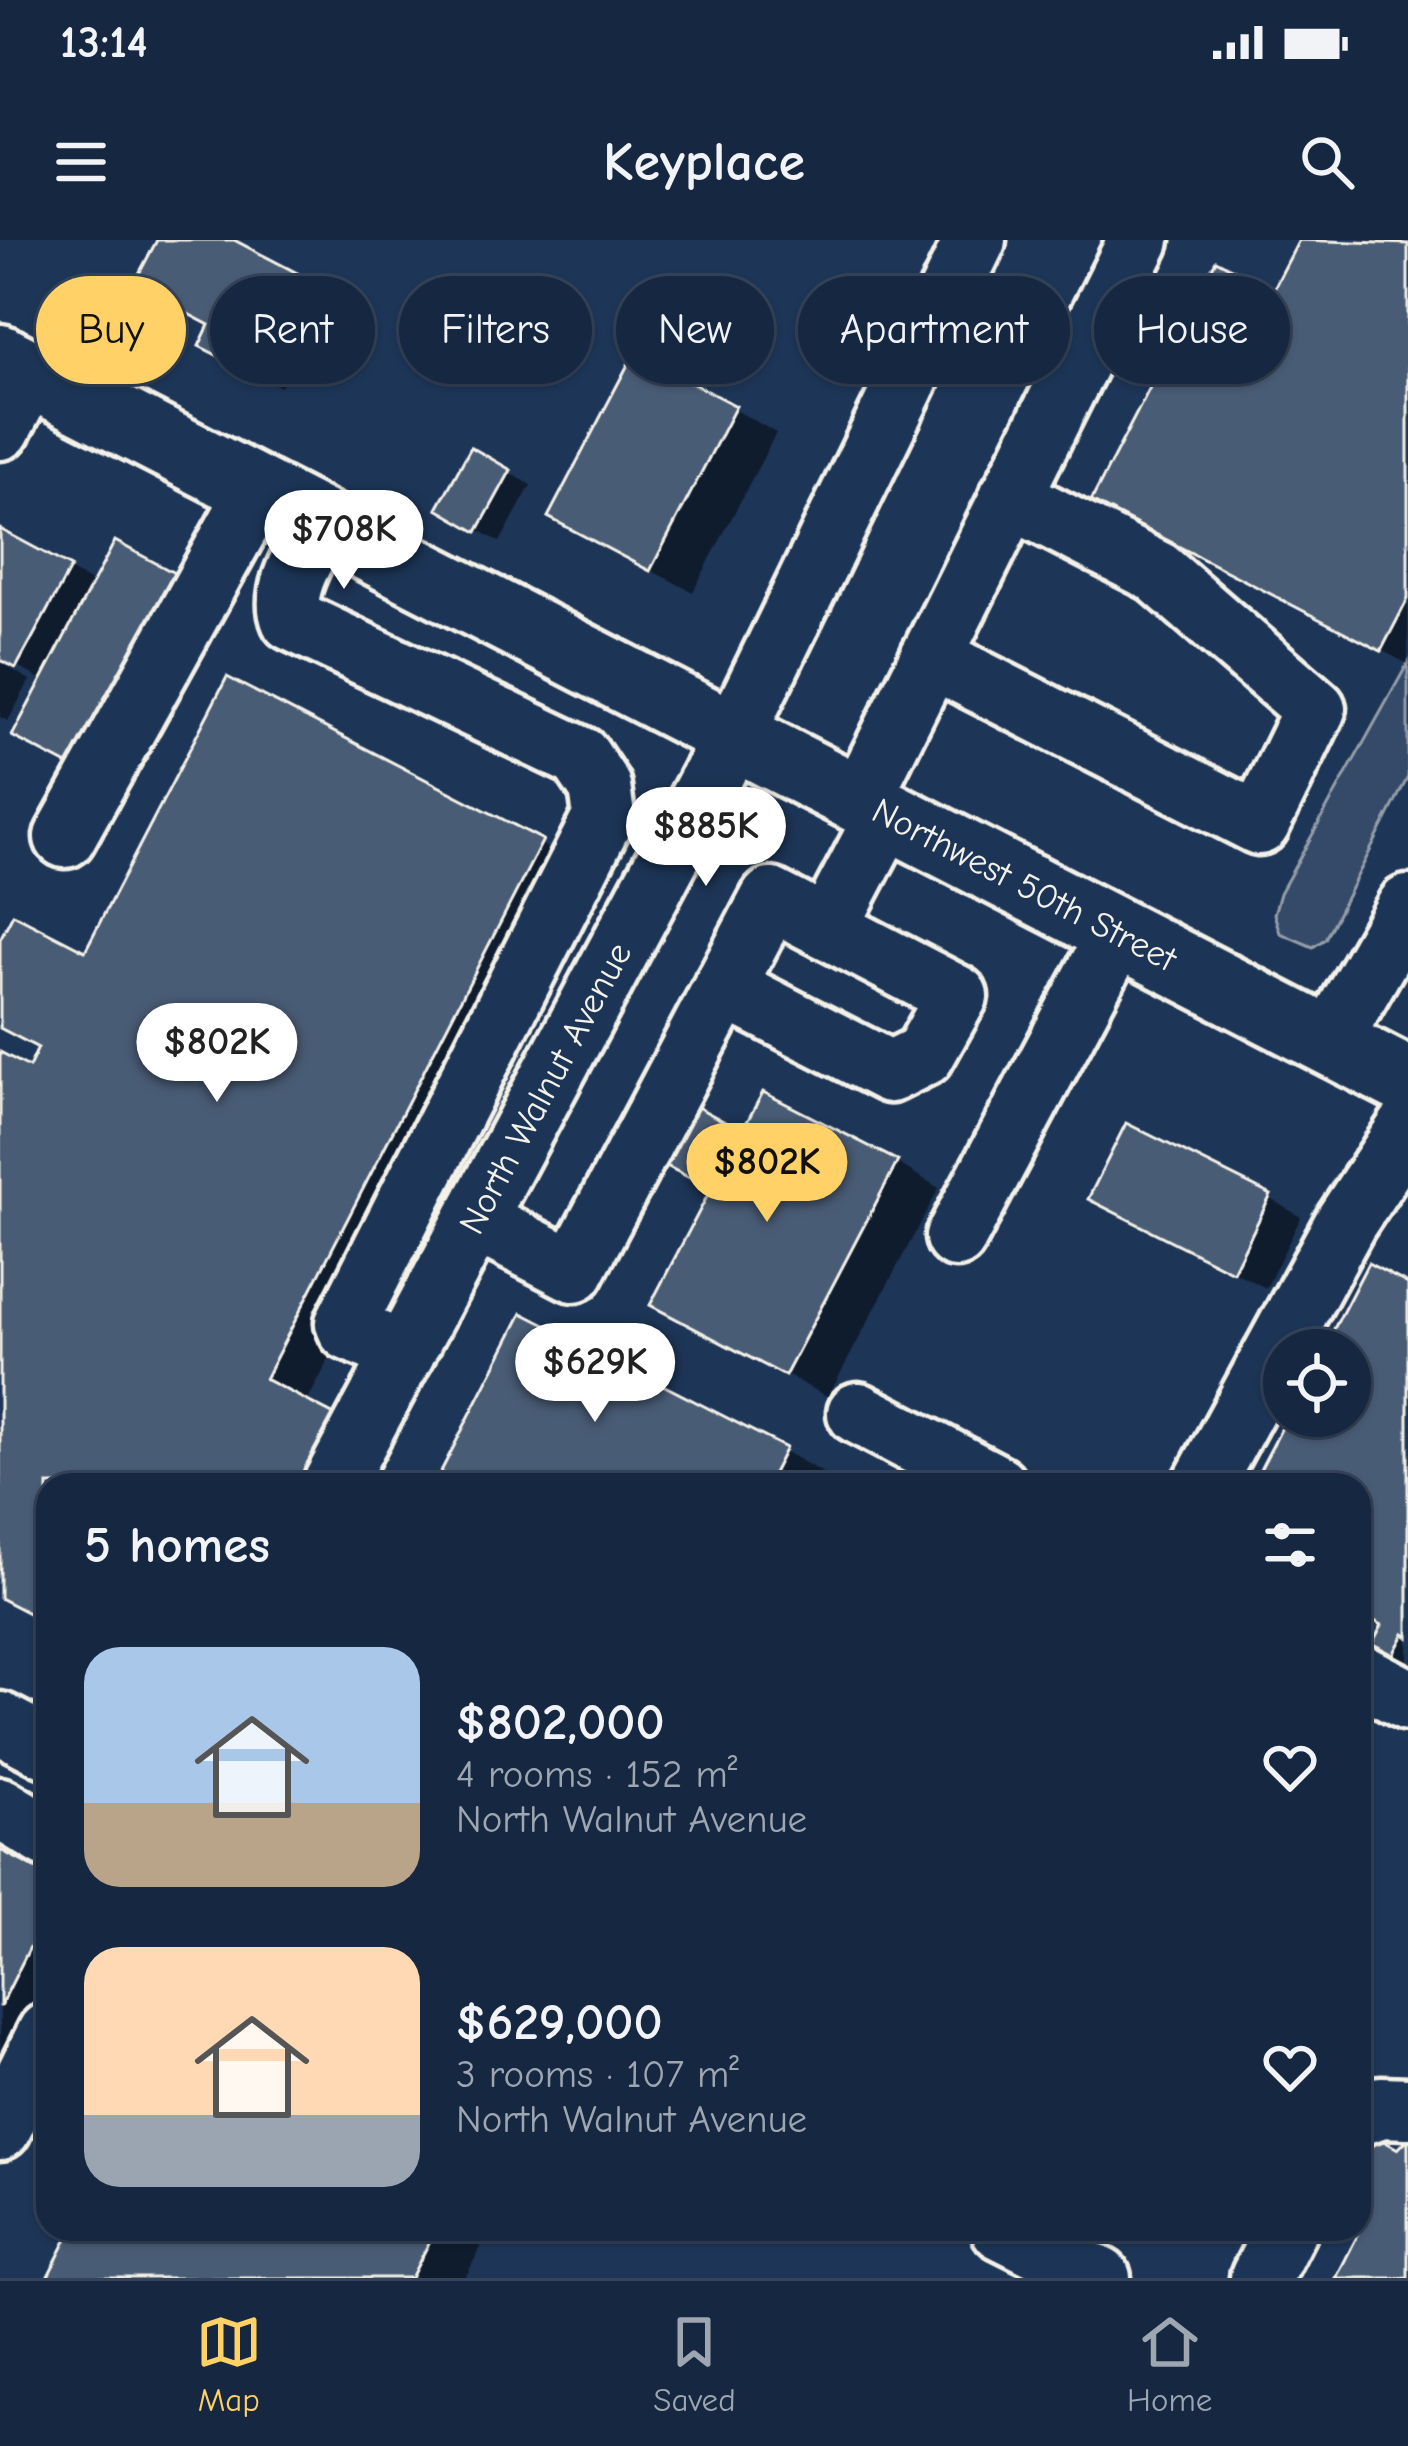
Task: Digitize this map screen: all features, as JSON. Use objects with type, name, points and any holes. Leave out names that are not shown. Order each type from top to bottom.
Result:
[{"type":"main road","name":"Northwest 50th Street","points":[[10,386],[258,490],[1408,1082]]},
{"type":"street","name":"North Walnut Avenue","points":[[339,1473],[734,735],[975,240]]},
{"type":"street","points":[[827,928],[931,657],[1139,240]]},
{"type":"street","points":[[65,837],[258,490]]},
{"type":"street","points":[[931,657],[1258,824],[1268,805],[1315,709],[1156,572],[1010,497]]},
{"type":"street","points":[[321,523],[291,586],[288,610],[292,620],[580,758],[601,787],[604,815],[346,1323],[349,1330],[404,1353]]},
{"type":"street","points":[[475,1220],[574,1271],[724,987],[771,899],[957,996],[924,1055],[890,1072],[724,987]]},
{"type":"street","points":[[1330,1041],[1407,912]]},
{"type":"street","points":[[956,1237],[1118,932]]},
{"type":"street","points":[[532,956],[596,993]]},
{"type":"street","points":[[449,1118],[512,1151]]},
{"type":"street","points":[[1210,1473],[1346,1222],[1401,1156]]},
{"type":"street","points":[[858,1413],[973,1473]]},
{"type":"street","points":[[1371,1680],[1408,1700]]},
{"type":"street","points":[[0,1723],[36,1742]]},
{"type":"street","points":[[0,1808],[36,1830]]},
{"type":"street","points":[[0,2129],[36,2057]]},
{"type":"street","points":[[1371,2111],[1408,2108]]},
{"type":"street","points":[[1026,2241],[1100,2278]]},
{"type":"street","points":[[1261,2278],[1280,2241]]},
{"type":"shaded area","points":[[1408,663],[1408,777],[1325,939],[1313,947],[1280,933],[1274,914],[1280,893]]},
{"type":"building","points":[[157,240],[234,240],[299,274],[210,276],[210,352],[199,346],[209,325],[186,313],[186,276],[138,276]]},
{"type":"building","points":[[1299,240],[1408,244],[1408,599],[1381,651],[1091,501],[1152,384],[1290,384],[1290,276],[1280,276]]},
{"type":"building","points":[[1216,260],[1246,276],[1208,276]]},
{"type":"building","points":[[618,384],[694,384],[736,406],[650,571],[548,517]]},
{"type":"building","points":[[471,447],[511,470],[477,532],[437,509]]},
{"type":"building","points":[[0,529],[71,567],[16,668],[0,660]]},
{"type":"building","points":[[115,541],[178,575],[75,769],[12,736]]},
{"type":"building","points":[[227,677],[543,840],[265,1379],[342,1419],[314,1473],[36,1473],[36,1617],[0,1598],[0,1052],[29,1067],[38,1048],[0,1028],[0,939],[13,914],[85,951]]},
{"type":"building","points":[[763,1092],[898,1161],[785,1376],[650,1305],[711,1189],[659,1162],[690,1103],[742,1131]]},
{"type":"building","points":[[1126,1123],[1271,1195],[1233,1272],[1088,1199]]},
{"type":"building","points":[[1368,1263],[1408,1284],[1408,1637],[1404,1634],[1388,1664],[1371,1655],[1382,1625],[1371,1619],[1371,1473],[1258,1473],[1277,1437],[1371,1437],[1371,1329],[1334,1329]]},
{"type":"building","points":[[522,1313],[786,1448],[773,1473],[440,1473]]},
{"type":"building","points":[[0,1850],[36,1869],[36,1935],[0,2007]]},
{"type":"building","points":[[1375,2136],[1398,2149],[1408,2139],[1408,2278],[1336,2278],[1355,2241],[1371,2241],[1371,2144]]},
{"type":"building","points":[[66,2241],[430,2241],[411,2278],[47,2278]]}]
